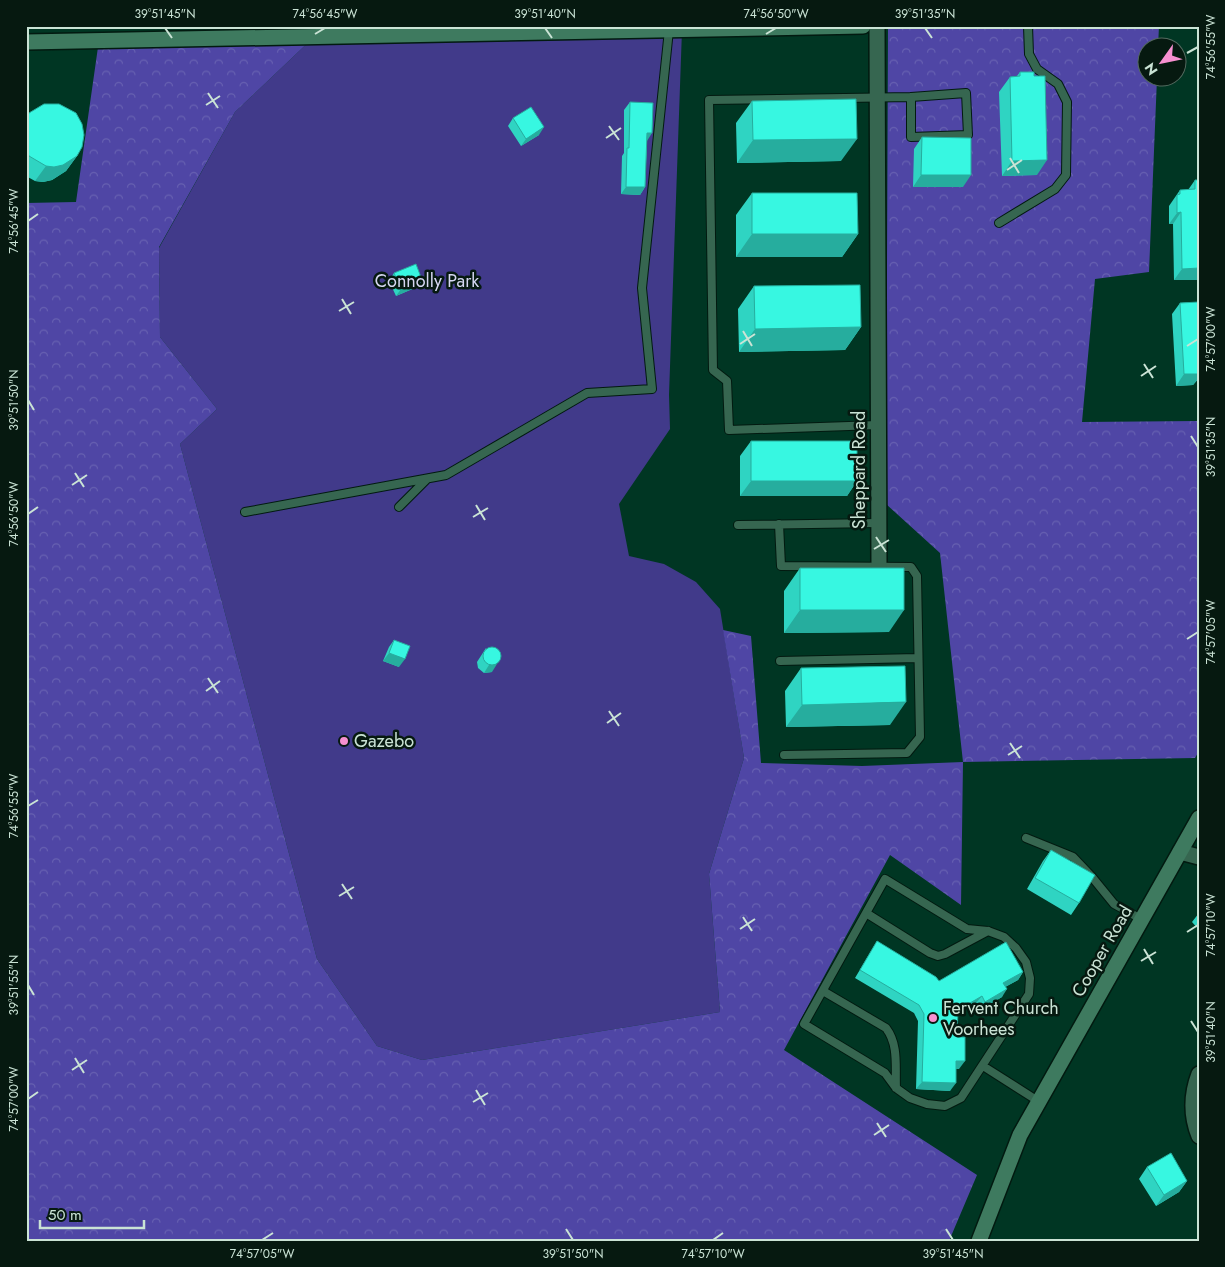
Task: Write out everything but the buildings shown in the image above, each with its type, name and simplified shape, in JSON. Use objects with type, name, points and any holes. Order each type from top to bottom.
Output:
[{"type":"main road","points":[[26,42],[495,30],[669,30],[863,26]]},
{"type":"main road","name":"Cooper Road","points":[[978,1241],[1020,1135],[1199,818]]},
{"type":"street","name":"Sheppard Road","points":[[877,26],[879,567]]},
{"type":"street","points":[[1180,852],[1199,857]]},
{"type":"street","points":[[1199,1074],[1194,1086],[1192,1107],[1194,1125],[1199,1136]]},
{"type":"lane","points":[[999,223],[1055,189],[1066,175],[1067,102],[1058,84],[1037,69],[1029,54],[1028,26]]},
{"type":"lane","points":[[245,512],[446,475],[586,393],[652,389],[642,288],[669,30]]},
{"type":"lane","points":[[878,425],[729,430],[727,381],[713,370],[709,100],[876,98],[966,93],[968,135],[911,138],[911,97]]},
{"type":"lane","points":[[399,507],[427,479]]},
{"type":"lane","points":[[738,525],[878,523]]},
{"type":"lane","points":[[779,524],[782,566],[911,567],[917,576],[920,737],[907,753],[784,755]]},
{"type":"lane","points":[[780,661],[918,658]]},
{"type":"lane","points":[[1026,838],[1073,857],[1114,904],[1142,919]]},
{"type":"lane","points":[[885,879],[967,930],[988,932],[1004,937],[1016,948],[1026,962],[1030,978],[1029,994],[961,1098],[945,1106],[927,1104],[910,1098],[896,1088],[886,1073],[804,1024],[885,879]]},
{"type":"lane","points":[[866,913],[930,954],[938,956],[988,932]]},
{"type":"lane","points":[[823,991],[886,1028],[892,1035],[895,1044],[896,1088]]},
{"type":"lane","points":[[983,1066],[1038,1101]]},
{"type":"green space","name":"Connolly Park","points":[[315,26],[489,26],[682,30],[669,395],[670,429],[619,504],[629,556],[664,564],[696,582],[720,609],[744,758],[709,874],[720,1012],[422,1060],[377,1046],[317,959],[180,444],[217,409],[160,337],[159,248],[235,112],[315,36]]},
{"type":"green space","points":[[888,26],[1159,26],[1158,38],[1138,38],[1138,88],[1157,88],[1149,272],[1095,279],[1082,422],[1199,421],[1199,751],[1195,758],[963,762],[940,553],[886,504]]},
{"type":"green space","points":[[315,36],[235,112],[159,247],[160,337],[217,409],[180,444],[317,959],[377,1046],[422,1060],[720,1012],[709,874],[744,758],[723,630],[751,636],[761,763],[862,766],[963,762],[961,905],[890,855],[784,1050],[977,1175],[949,1241],[26,1241],[26,203],[76,202],[99,40]]},
{"type":"place","name":"Gazebo","points":[[344,741]]},
{"type":"place","name":"Fervent Church Voorhees","points":[[933,1018]]}]
